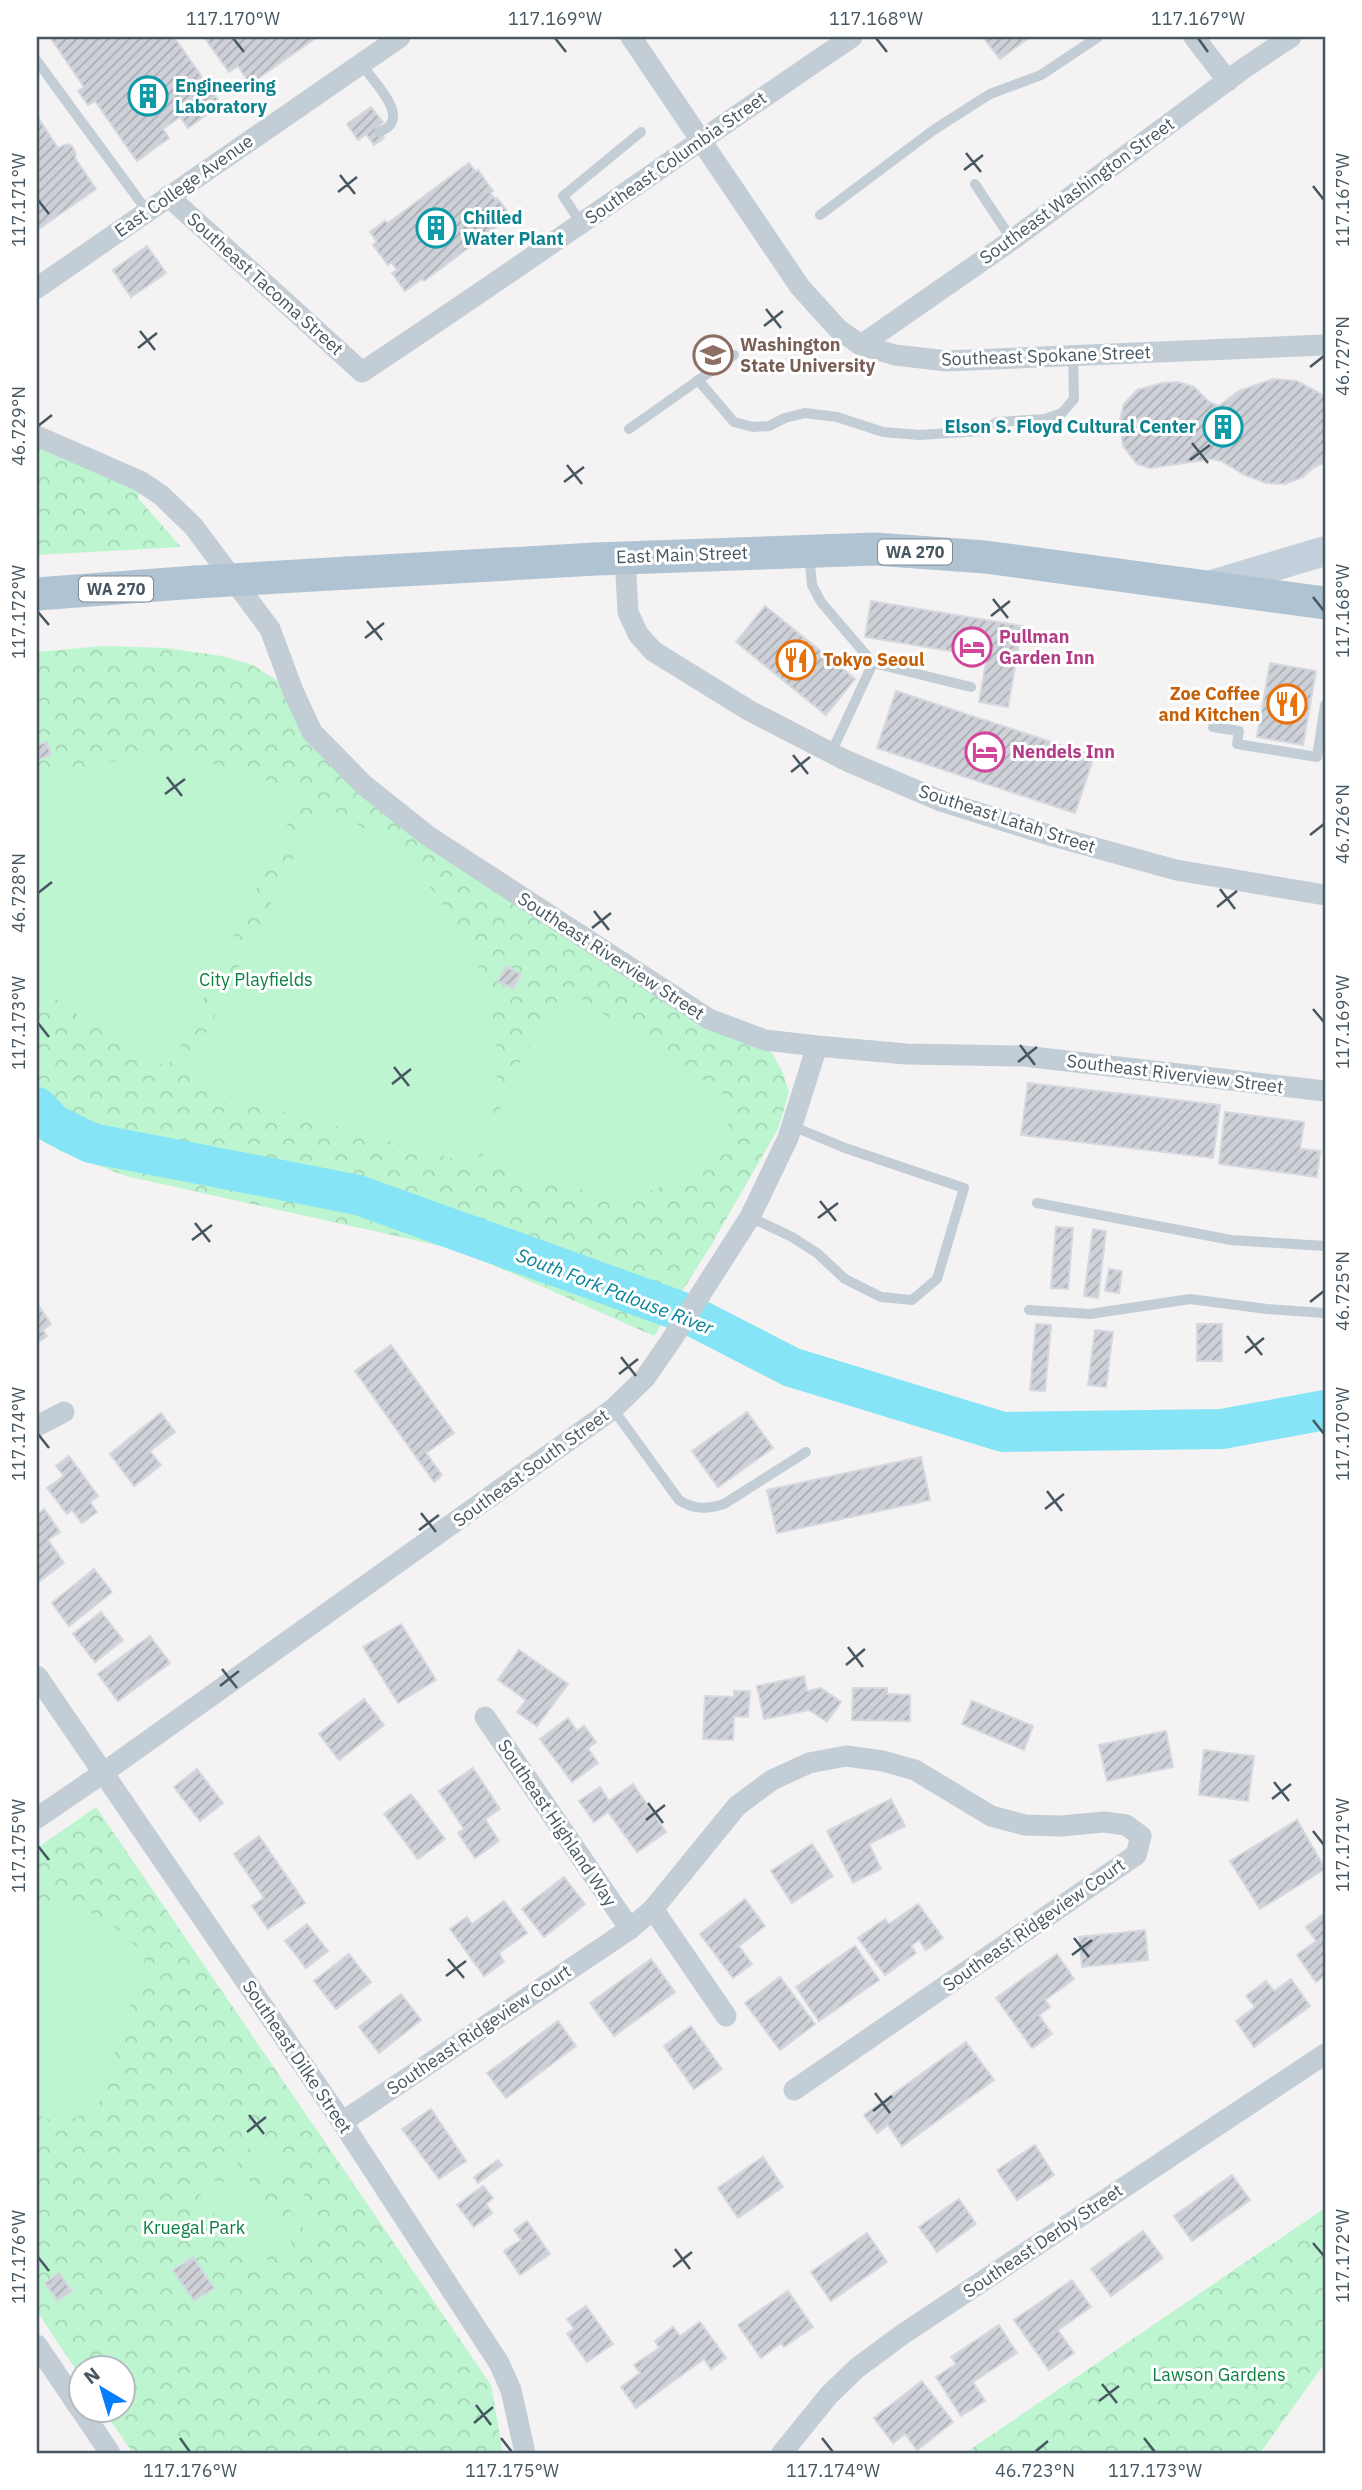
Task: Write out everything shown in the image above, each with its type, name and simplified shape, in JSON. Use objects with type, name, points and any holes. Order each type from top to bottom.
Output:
[{"type":"main road","name":"East Main Street","points":[[37,594],[625,557],[875,549],[985,557],[1325,603]]},
{"type":"main road","points":[[1203,587],[1325,551]]},
{"type":"street","name":"East College Avenue","points":[[37,288],[400,37]]},
{"type":"street","name":"Southeast Spokane Street","points":[[631,37],[800,287],[839,330],[861,345],[895,355],[947,361],[1325,345]]},
{"type":"street","name":"Southeast Columbia Street","points":[[362,372],[508,276],[852,37]]},
{"type":"street","points":[[1194,37],[1228,80]]},
{"type":"street","name":"Southeast Washington Street","points":[[861,345],[1012,240],[1228,80],[1291,37]]},
{"type":"street","name":"Southeast Tacoma Street","points":[[168,196],[362,372]]},
{"type":"street","name":"Southeast Riverview Street","points":[[37,436],[141,481],[161,495],[194,527],[270,629],[293,691],[312,732],[364,785],[428,836],[709,1019],[765,1040],[920,1055],[1024,1056],[1325,1091]]},
{"type":"street","name":"Southeast Latah Street","points":[[625,557],[628,612],[638,634],[653,651],[750,711],[831,753],[941,802],[1049,835],[1176,870],[1325,895]]},
{"type":"street","name":"Southeast South Street","points":[[37,1818],[613,1409],[645,1378],[750,1217],[792,1126],[817,1046]]},
{"type":"street","points":[[37,1426],[64,1412]]},
{"type":"street","name":"Southeast Dilke Street","points":[[37,1676],[342,2122],[499,2363],[511,2390],[524,2453]]},
{"type":"street","name":"Southeast Highland Way","points":[[485,1717],[630,1928]]},
{"type":"street","name":"Southeast Ridgeview Court","points":[[342,2122],[630,1928],[653,1909],[737,1806],[772,1780],[809,1763],[846,1756],[883,1761],[915,1770],[991,1816],[1025,1825],[1061,1826],[1104,1822],[1126,1825],[1141,1836],[1136,1855],[794,2090]]},
{"type":"street","points":[[653,1909],[726,2016]]},
{"type":"street","name":"Southeast Derby Street","points":[[782,2453],[830,2395],[857,2368],[903,2334],[1325,2054]]},
{"type":"street","points":[[37,2345],[66,2387]]},
{"type":"street","points":[[91,2424],[110,2453]]},
{"type":"lane","points":[[820,215],[894,158],[989,94],[1041,75],[1098,37]]},
{"type":"lane","points":[[37,61],[147,211]]},
{"type":"lane","points":[[361,64],[395,115],[391,125],[379,132]]},
{"type":"lane","points":[[581,223],[563,196],[641,132]]},
{"type":"lane","points":[[975,184],[1012,240]]},
{"type":"lane","points":[[629,429],[734,355]]},
{"type":"lane","points":[[698,380],[734,422],[753,427],[769,426],[805,413],[837,417],[883,432],[944,434],[982,431],[997,422],[1045,419],[1062,413],[1074,399],[1073,356]]},
{"type":"lane","points":[[808,551],[812,585],[821,602],[873,663],[971,687]]},
{"type":"lane","points":[[831,753],[873,663]]},
{"type":"lane","points":[[1213,727],[1239,731],[1237,744],[1317,757],[1325,705]]},
{"type":"lane","points":[[750,1217],[792,1237],[817,1253],[845,1279],[881,1297],[912,1300],[937,1279],[964,1188],[845,1148],[792,1126]]},
{"type":"lane","points":[[1037,1203],[1231,1240],[1325,1245]]},
{"type":"lane","points":[[1029,1310],[1090,1314],[1190,1299],[1325,1313]]},
{"type":"lane","points":[[613,1409],[679,1500],[689,1507],[711,1508],[724,1504],[806,1452]]},
{"type":"green space","points":[[37,447],[141,490],[138,498],[181,547],[37,555]]},
{"type":"green space","name":"City Playfields","points":[[102,646],[166,648],[222,656],[253,665],[293,691],[364,785],[550,916],[765,1040],[782,1071],[789,1092],[778,1129],[710,1247],[654,1336],[459,1250],[126,1176],[59,1151],[37,1129],[37,652]]},
{"type":"green space","points":[[172,757],[238,770],[301,796],[173,1062],[152,1066],[37,986],[37,784],[103,763]]},
{"type":"green space","points":[[321,803],[378,838],[410,862],[452,917],[480,971],[495,1028],[497,1058],[492,1120],[475,1165],[207,1090],[193,1059]]},
{"type":"green space","points":[[576,995],[735,1102],[731,1119],[720,1138],[675,1182],[621,1201],[481,1162],[514,1072],[556,1002]]},
{"type":"green space","name":"Kruegal Park","points":[[96,1807],[491,2385],[503,2453],[133,2453],[113,2424],[136,2424],[136,2354],[66,2355],[37,2311],[37,1848]]},
{"type":"green space","points":[[68,1902],[108,1921],[146,1955],[98,2106],[62,2124],[37,2115],[37,1904]]},
{"type":"green space","points":[[266,2137],[291,2174],[274,2185],[249,2148]]},
{"type":"green space","points":[[234,2158],[259,2195],[252,2200],[261,2213],[268,2208],[293,2245],[277,2257],[269,2246],[262,2250],[269,2262],[253,2273],[227,2236],[231,2233],[223,2221],[220,2223],[195,2186],[211,2175],[218,2184],[224,2181],[217,2170]]},
{"type":"green space","points":[[299,2187],[324,2224],[308,2235],[282,2198]]},
{"type":"green space","name":"Lawson Gardens","points":[[1325,2208],[1325,2363],[1260,2453],[965,2453]]},
{"type":"building","name":"Engineering Laboratory","points":[[50,37],[174,37],[221,104],[188,128],[180,117],[163,129],[169,138],[137,161],[95,101],[88,105],[78,91],[84,87]]},
{"type":"building","points":[[204,37],[317,37],[250,84],[238,66],[229,72]]},
{"type":"building","points":[[983,37],[1030,37],[1000,59]]},
{"type":"building","points":[[371,107],[383,122],[376,128],[384,138],[374,145],[366,134],[358,140],[347,124]]},
{"type":"building","points":[[37,116],[58,148],[67,144],[72,146],[75,158],[96,189],[37,230]]},
{"type":"building","name":"Chilled Water Plant","points":[[469,163],[476,172],[478,170],[493,191],[490,193],[511,216],[424,281],[422,279],[405,291],[392,273],[397,270],[391,262],[388,265],[373,245],[377,242],[370,232],[385,221],[388,223]]},
{"type":"building","points":[[147,246],[166,273],[131,297],[113,270]]},
{"type":"building","name":"Elson S. Floyd Cultural Center","points":[[1273,379],[1297,381],[1325,396],[1325,462],[1303,477],[1285,484],[1266,483],[1212,459],[1150,468],[1137,464],[1123,446],[1120,420],[1124,404],[1137,390],[1178,382],[1194,387],[1209,402],[1219,406],[1239,391]]},
{"type":"building","name":"Pullman Garden Inn","points":[[871,601],[1022,626],[1008,707],[979,702],[987,657],[865,637]]},
{"type":"building","name":"Tokyo Seoul","points":[[765,606],[855,679],[826,715],[736,642]]},
{"type":"building","name":"Zoe Coffee and Kitchen","points":[[1270,663],[1316,671],[1303,745],[1257,737]]},
{"type":"building","name":"Nendels Inn","points":[[896,691],[1094,756],[1075,813],[877,748]]},
{"type":"building","points":[[47,742],[51,755],[37,760],[37,745]]},
{"type":"building","points":[[506,966],[521,974],[513,989],[498,981]]},
{"type":"building","points":[[1028,1083],[1220,1105],[1213,1158],[1021,1135]]},
{"type":"building","points":[[1225,1112],[1304,1122],[1300,1149],[1320,1151],[1317,1177],[1219,1164]]},
{"type":"building","points":[[1056,1227],[1073,1228],[1068,1289],[1051,1288]]},
{"type":"building","points":[[1093,1229],[1106,1231],[1098,1298],[1084,1296]]},
{"type":"building","points":[[1109,1269],[1122,1271],[1119,1293],[1105,1291]]},
{"type":"building","points":[[37,1303],[51,1324],[43,1330],[47,1336],[37,1343]]},
{"type":"building","points":[[1036,1324],[1051,1325],[1045,1391],[1030,1390]]},
{"type":"building","points":[[1197,1324],[1222,1324],[1222,1361],[1197,1361]]},
{"type":"building","points":[[1095,1330],[1113,1332],[1106,1387],[1088,1385]]},
{"type":"building","points":[[391,1345],[454,1433],[426,1453],[442,1475],[434,1482],[355,1371]]},
{"type":"building","points":[[747,1412],[773,1448],[718,1487],[692,1451]]},
{"type":"building","points":[[161,1413],[175,1432],[150,1451],[161,1465],[134,1486],[110,1454]]},
{"type":"building","points":[[69,1456],[98,1496],[90,1502],[97,1512],[82,1523],[72,1510],[67,1514],[47,1488],[64,1476],[56,1466]]},
{"type":"building","points":[[921,1457],[930,1500],[777,1533],[767,1490]]},
{"type":"building","points":[[44,1509],[60,1532],[48,1540],[64,1563],[37,1583],[37,1515]]},
{"type":"building","points":[[94,1569],[112,1592],[69,1626],[52,1603]]},
{"type":"building","points":[[101,1612],[123,1640],[95,1662],[73,1634]]},
{"type":"building","points":[[401,1624],[436,1680],[398,1703],[363,1647]]},
{"type":"building","points":[[150,1636],[170,1663],[118,1701],[98,1674]]},
{"type":"building","points":[[519,1650],[568,1684],[537,1726],[517,1712],[526,1700],[498,1680]]},
{"type":"building","points":[[804,1676],[807,1691],[821,1688],[841,1702],[827,1722],[809,1710],[764,1719],[757,1686]]},
{"type":"building","points":[[853,1688],[887,1688],[887,1694],[910,1695],[910,1721],[852,1720]]},
{"type":"building","points":[[734,1691],[750,1691],[748,1717],[734,1716],[733,1740],[703,1739],[705,1696],[734,1697]]},
{"type":"building","points":[[364,1699],[384,1725],[339,1760],[319,1734]]},
{"type":"building","points":[[972,1701],[1033,1726],[1024,1750],[962,1724]]},
{"type":"building","points":[[568,1718],[577,1731],[584,1726],[596,1742],[588,1748],[598,1763],[572,1782],[540,1739]]},
{"type":"building","points":[[1166,1731],[1173,1767],[1107,1781],[1099,1745]]},
{"type":"building","points":[[1204,1750],[1254,1756],[1248,1801],[1199,1795]]},
{"type":"building","points":[[473,1768],[500,1809],[485,1819],[499,1841],[475,1858],[458,1833],[464,1829],[439,1791]]},
{"type":"building","points":[[197,1769],[223,1803],[200,1821],[174,1787]]},
{"type":"building","points":[[633,1784],[666,1832],[637,1852],[608,1812],[594,1822],[579,1801],[600,1787],[609,1801]]},
{"type":"building","points":[[411,1794],[445,1839],[418,1859],[384,1814]]},
{"type":"building","points":[[891,1799],[905,1826],[869,1844],[881,1869],[853,1883],[827,1831]]},
{"type":"building","points":[[1297,1820],[1325,1869],[1260,1909],[1230,1861]]},
{"type":"building","points":[[259,1836],[305,1903],[268,1929],[252,1906],[264,1898],[234,1854]]},
{"type":"building","points":[[812,1844],[833,1876],[792,1903],[771,1871]]},
{"type":"building","points":[[564,1877],[585,1904],[544,1937],[522,1909]]},
{"type":"building","points":[[745,1899],[765,1926],[739,1946],[752,1964],[733,1978],[700,1934]]},
{"type":"building","points":[[504,1901],[527,1933],[499,1953],[504,1962],[484,1976],[450,1929],[467,1917],[472,1924]]},
{"type":"building","points":[[918,1904],[943,1938],[926,1950],[919,1940],[911,1946],[916,1953],[885,1975],[858,1938],[885,1919],[889,1924]]},
{"type":"building","points":[[1325,1913],[1325,1975],[1316,1982],[1297,1955],[1316,1941],[1306,1927]]},
{"type":"building","points":[[307,1924],[328,1951],[306,1968],[285,1941]]},
{"type":"building","points":[[1145,1930],[1148,1960],[1082,1967],[1079,1937]]},
{"type":"building","points":[[855,1946],[879,1980],[819,2021],[796,1987]]},
{"type":"building","points":[[349,1954],[371,1982],[336,2009],[314,1981]]},
{"type":"building","points":[[1057,1954],[1074,1979],[1045,2000],[1050,2007],[1039,2015],[1052,2034],[1032,2048],[996,1998]]},
{"type":"building","points":[[651,1959],[675,1992],[614,2036],[590,2003]]},
{"type":"building","points":[[780,1977],[815,2024],[780,2050],[745,2003]]},
{"type":"building","points":[[1291,1979],[1310,2006],[1254,2047],[1236,2021],[1255,2007],[1246,1996],[1266,1981],[1274,1991]]},
{"type":"building","points":[[401,1994],[421,2020],[379,2053],[359,2027]]},
{"type":"building","points":[[558,2021],[576,2046],[506,2098],[487,2073]]},
{"type":"building","points":[[691,2026],[722,2069],[694,2089],[664,2046]]},
{"type":"building","points":[[966,2042],[994,2080],[902,2146],[888,2125],[877,2133],[864,2115]]},
{"type":"building","points":[[431,2109],[466,2161],[439,2179],[402,2129]]},
{"type":"building","points":[[1035,2145],[1054,2175],[1017,2200],[997,2170]]},
{"type":"building","points":[[763,2157],[783,2187],[738,2218],[718,2188]]},
{"type":"building","points":[[498,2160],[502,2165],[478,2183],[474,2177]]},
{"type":"building","points":[[1232,2175],[1250,2200],[1192,2241],[1174,2216]]},
{"type":"building","points":[[483,2186],[493,2198],[486,2204],[492,2213],[474,2227],[457,2205]]},
{"type":"building","points":[[959,2199],[976,2224],[937,2252],[919,2227]]},
{"type":"building","points":[[527,2221],[550,2254],[520,2275],[504,2251],[521,2240],[514,2230]]},
{"type":"building","points":[[1143,2231],[1163,2258],[1111,2296],[1091,2269]]},
{"type":"building","points":[[867,2233],[887,2262],[831,2301],[811,2272]]},
{"type":"building","points":[[193,2257],[214,2288],[194,2301],[173,2270]]},
{"type":"building","points":[[59,2273],[72,2291],[58,2301],[45,2283]]},
{"type":"building","points":[[1072,2280],[1091,2307],[1058,2330],[1074,2353],[1049,2370],[1014,2320]]},
{"type":"building","points":[[788,2291],[813,2327],[784,2347],[781,2343],[761,2358],[738,2325]]},
{"type":"building","points":[[586,2306],[613,2344],[587,2362],[567,2334],[574,2329],[567,2319]]},
{"type":"building","points":[[700,2322],[726,2358],[711,2369],[704,2359],[636,2408],[621,2387],[640,2373],[634,2365],[659,2348],[655,2341],[673,2327],[680,2336]]},
{"type":"building","points":[[999,2325],[1017,2353],[973,2382],[985,2401],[961,2416],[936,2377],[956,2364],[951,2357]]},
{"type":"building","points":[[922,2381],[953,2422],[917,2450],[905,2434],[893,2443],[874,2418]]},
{"type":"waterway","name":"South Fork Palouse River","points":[[37,1107],[53,1124],[91,1143],[358,1195],[688,1314],[791,1367],[1003,1432],[1222,1429],[1325,1410]]},
{"type":"place","name":"Engineering Laboratory","points":[[148,96]]},
{"type":"place","name":"Chilled Water Plant","points":[[436,228]]},
{"type":"place","name":"Washington State University","points":[[713,355]]},
{"type":"place","name":"Elson S. Floyd Cultural Center","points":[[1223,427]]},
{"type":"place","name":"Pullman Garden Inn","points":[[972,647]]},
{"type":"place","name":"Tokyo Seoul","points":[[796,660]]},
{"type":"place","name":"Zoe Coffee and Kitchen","points":[[1287,704]]},
{"type":"place","name":"Nendels Inn","points":[[985,752]]}]
